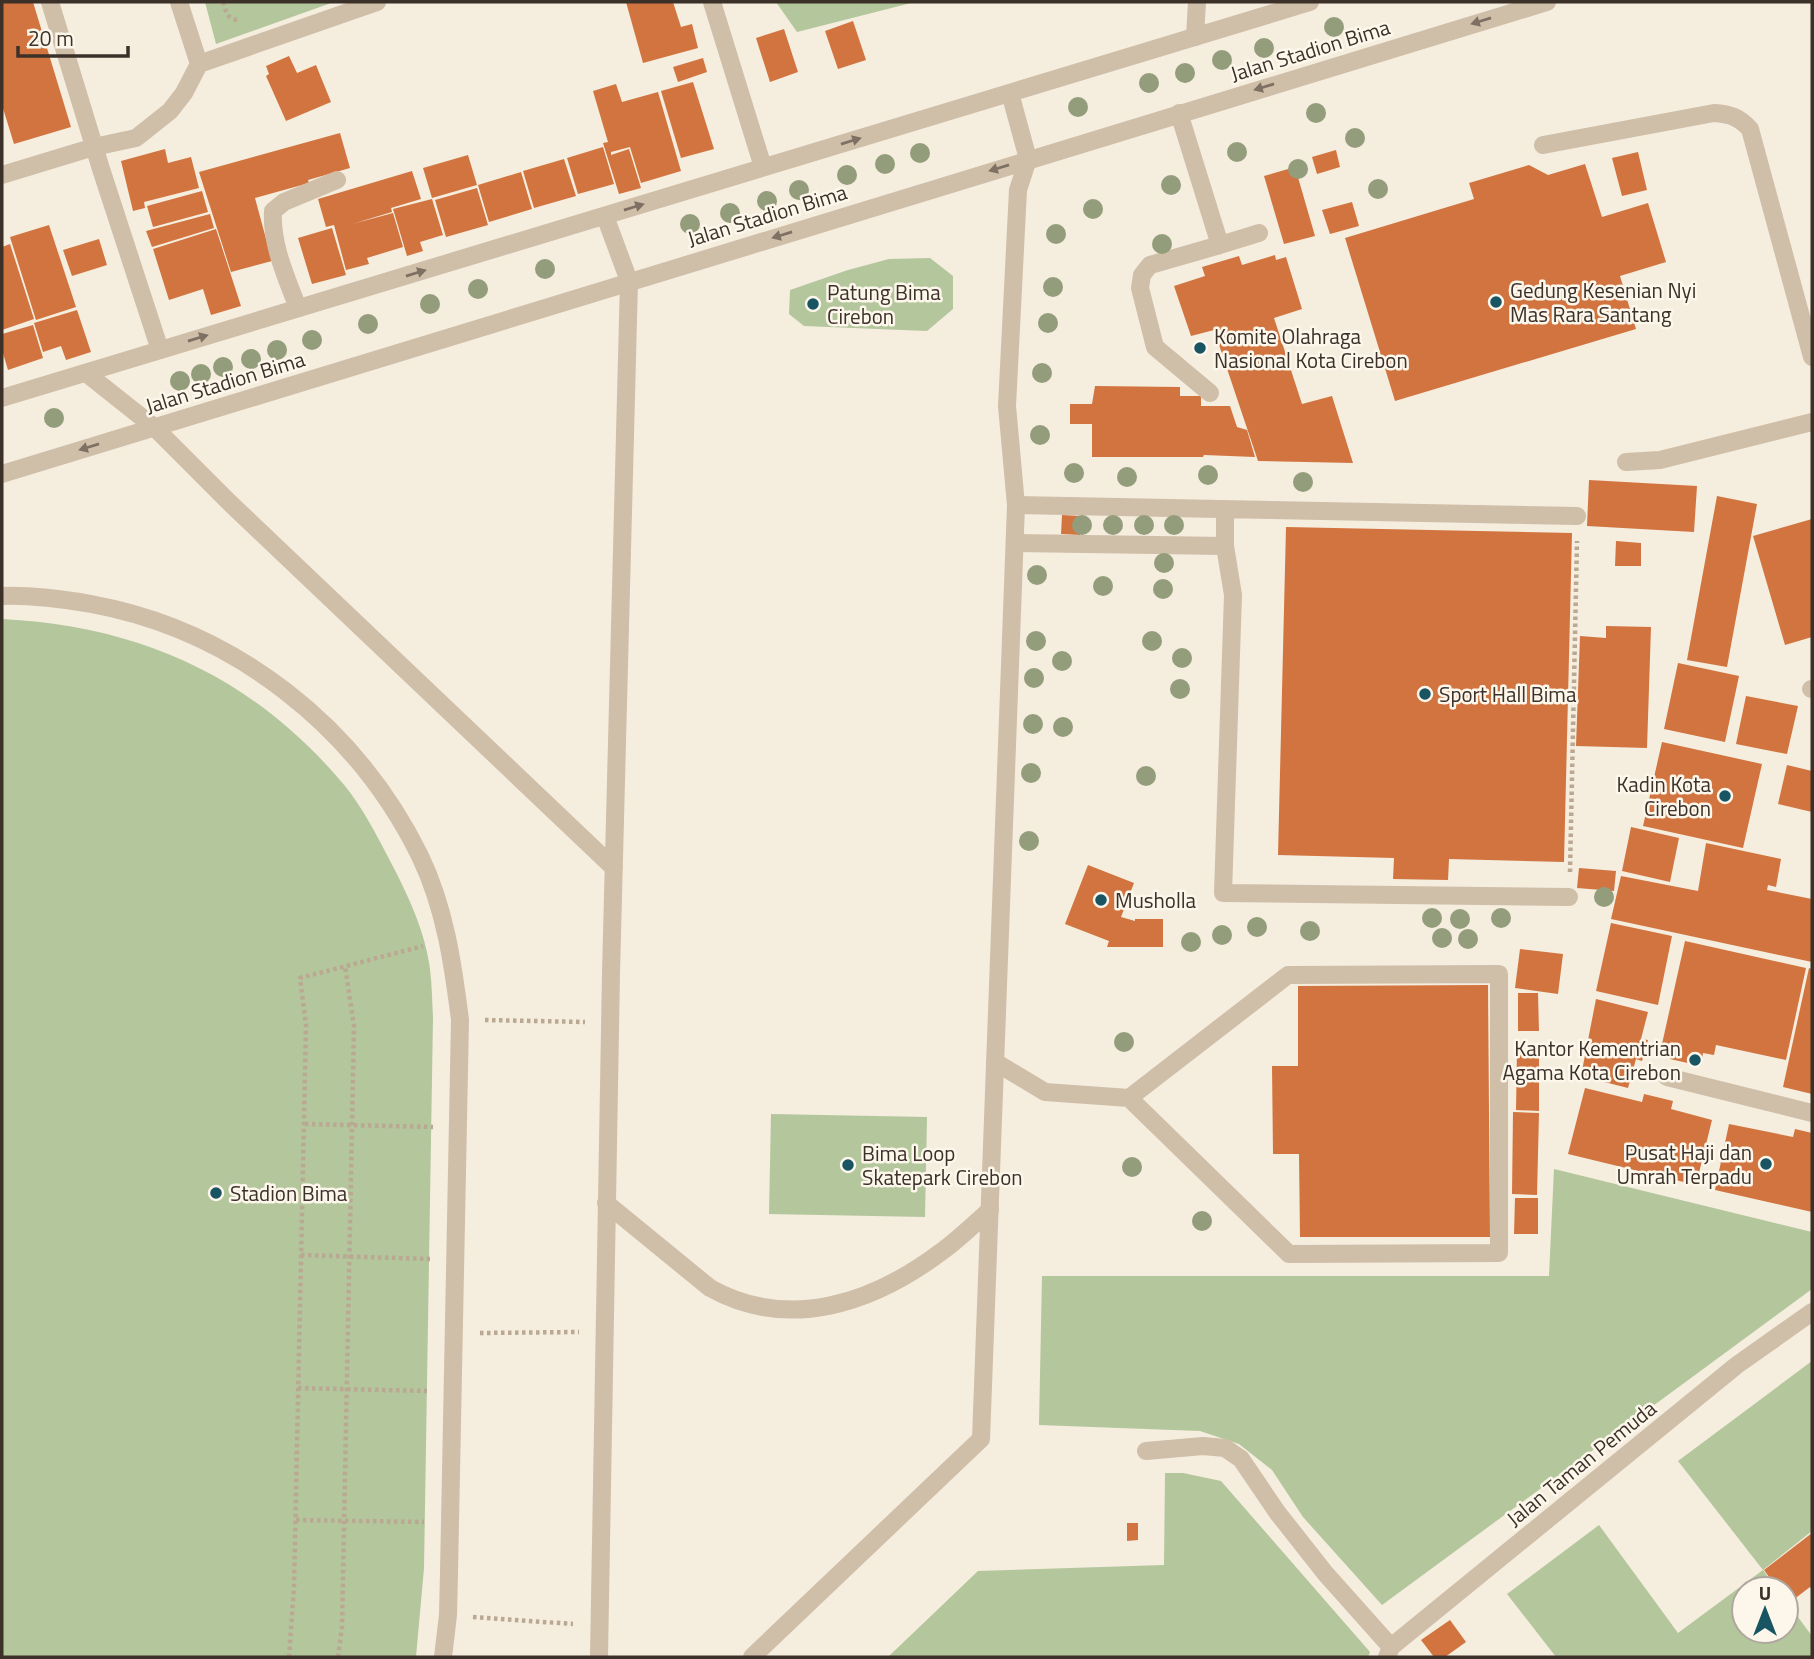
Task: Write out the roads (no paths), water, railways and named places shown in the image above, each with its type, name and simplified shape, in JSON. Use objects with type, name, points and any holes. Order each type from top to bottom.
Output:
[{"type":"street","points":[[50,2],[160,350]]},
{"type":"street","points":[[179,2],[199,64]]},
{"type":"street","points":[[2,175],[94,147],[136,138],[170,111],[184,93],[199,64],[377,2]]},
{"type":"street","points":[[712,2],[763,167]]},
{"type":"street","points":[[1195,37],[1197,2]]},
{"type":"street","points":[[2,398],[1310,2]]},
{"type":"street","name":"Jalan Stadion Bima","points":[[2,474],[1547,2]]},
{"type":"street","points":[[752,1657],[981,1439],[1016,505],[1007,405],[1018,190],[1028,159],[1010,93]]},
{"type":"street","points":[[1179,113],[1220,245]]},
{"type":"street","points":[[1543,145],[1714,113],[1729,114],[1742,119],[1750,129],[1812,357]]},
{"type":"street","points":[[298,308],[280,260],[272,225],[274,211],[284,202],[337,180]]},
{"type":"street","points":[[598,1657],[610,1022],[629,281],[605,216]]},
{"type":"street","points":[[1210,393],[1155,347],[1140,288],[1142,275],[1150,265],[1259,233]]},
{"type":"street","points":[[86,373],[154,428],[614,868]]},
{"type":"street","points":[[1626,461],[1660,460],[1812,422]]},
{"type":"street","points":[[1016,505],[1577,516]]},
{"type":"street","points":[[1226,509],[1225,546],[1233,596],[1223,893],[1569,897]]},
{"type":"street","points":[[1015,542],[1225,546]]},
{"type":"street","points":[[2,596],[65,599],[115,608],[163,623],[210,643],[255,668],[296,698],[333,732],[367,770],[396,812],[420,857],[439,904],[460,1020],[448,1615],[443,1657]]},
{"type":"street","points":[[995,1062],[1045,1092],[1129,1098],[1289,1254],[1499,1253],[1499,974],[1288,975],[1129,1098]]},
{"type":"street","points":[[1667,1077],[1812,1114]]},
{"type":"street","points":[[606,1203],[710,1288],[726,1297],[779,1310],[816,1309],[853,1302],[904,1278],[942,1252],[990,1210]]},
{"type":"street","name":"Jalan Taman Pemuda","points":[[1389,1652],[1737,1365],[1812,1312]]},
{"type":"street","points":[[1146,1451],[1214,1447],[1225,1448],[1241,1459],[1277,1512],[1389,1652]]},
{"type":"place","name":"Gedung Kesenian Nyi Mas Rara Santang","points":[[1496,302]]},
{"type":"place","name":"Patung Bima Cirebon","points":[[813,304]]},
{"type":"place","name":"Komite Olahraga Nasional Kota Cirebon","points":[[1200,348]]},
{"type":"place","name":"Sport Hall Bima","points":[[1425,694]]},
{"type":"place","name":"Kadin Kota Cirebon","points":[[1725,796]]},
{"type":"place","name":"Musholla","points":[[1101,900]]},
{"type":"place","name":"Kantor Kementrian Agama Kota Cirebon","points":[[1695,1060]]},
{"type":"place","name":"Pusat Haji dan Umrah Terpadu","points":[[1766,1164]]},
{"type":"place","name":"Bima Loop Skatepark Cirebon","points":[[848,1165]]},
{"type":"place","name":"Stadion Bima","points":[[216,1193]]}]
